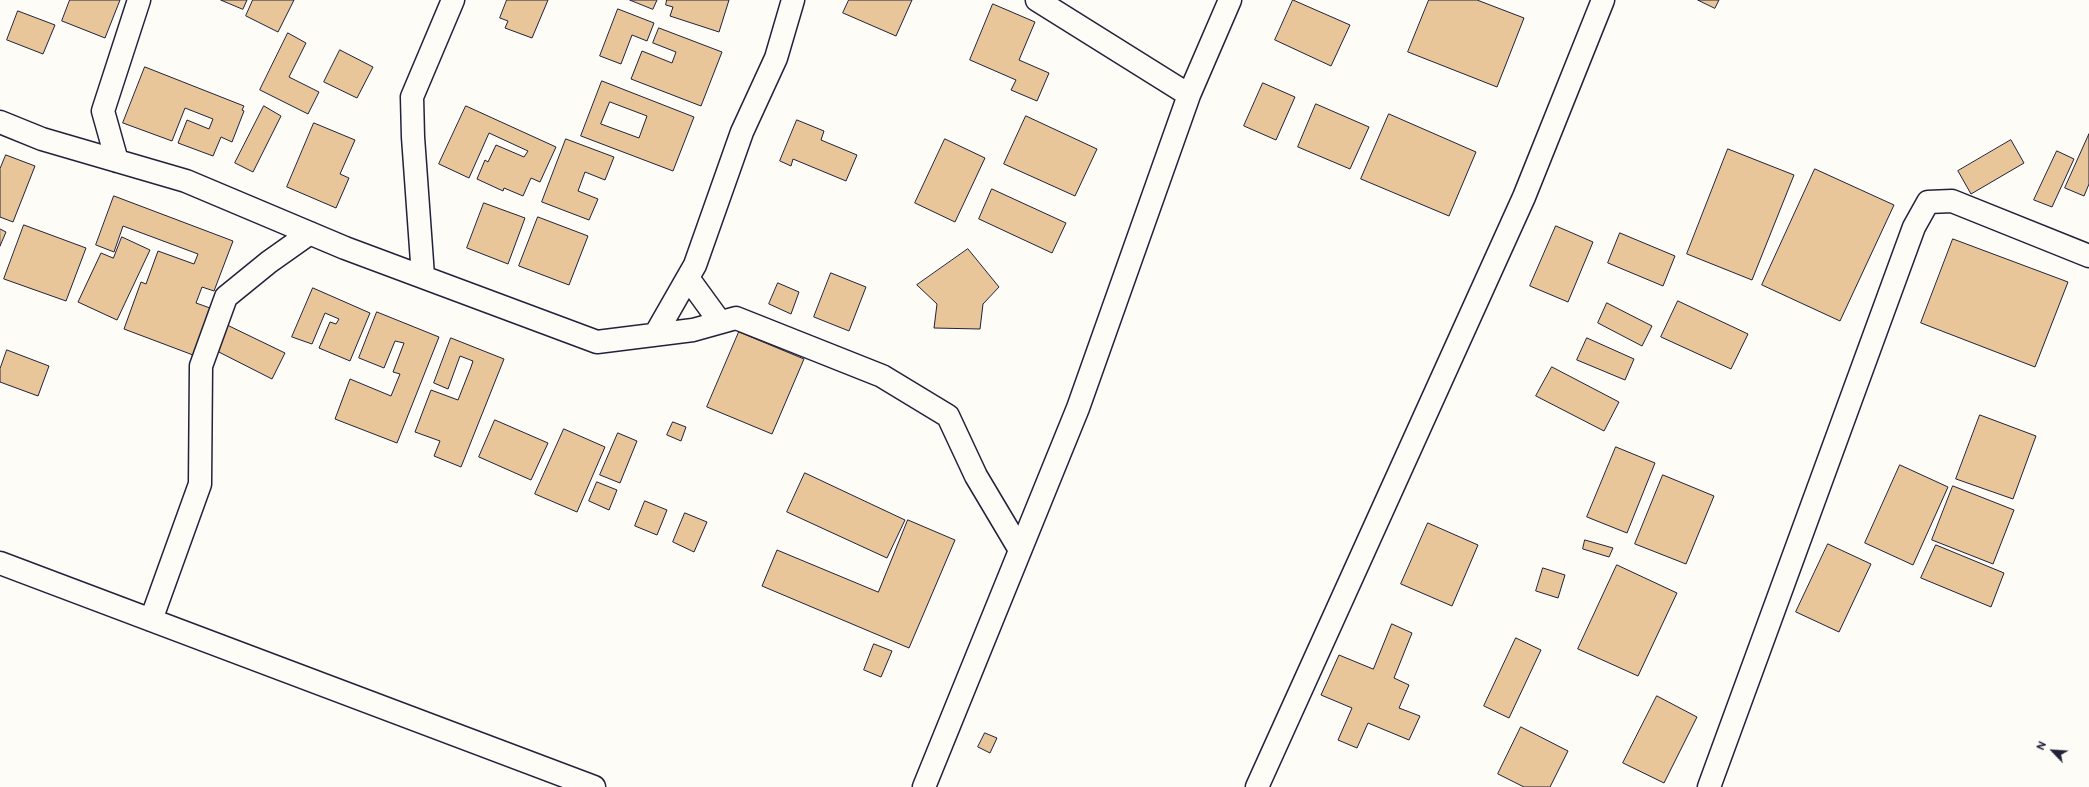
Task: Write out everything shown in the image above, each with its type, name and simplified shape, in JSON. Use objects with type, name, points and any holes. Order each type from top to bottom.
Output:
[{"type":"street","points":[[117,161],[103,111],[139,0]]},
{"type":"street","points":[[422,276],[413,137],[412,97],[453,0]]},
{"type":"street","points":[[655,335],[695,265],[742,132],[776,58],[793,0]]},
{"type":"street","points":[[1037,0],[1189,95]]},
{"type":"street","points":[[924,787],[1078,408],[1189,95],[1230,0]]},
{"type":"street","points":[[1256,787],[1524,197],[1603,0]]},
{"type":"street","points":[[0,122],[42,139],[186,181],[310,233],[597,342],[693,330],[736,318],[882,376],[948,416],[976,476],[1020,550]]},
{"type":"street","points":[[1710,787],[1914,227],[1928,202],[1952,201],[2089,256]]},
{"type":"street","points":[[151,620],[200,484],[201,366],[226,297],[268,262],[310,233]]},
{"type":"street","points":[[688,278],[720,322]]},
{"type":"street","points":[[0,563],[594,787]]},
{"type":"building","points":[[70,0],[120,0],[105,38],[62,21]]},
{"type":"building","points":[[221,0],[247,0],[243,9]]},
{"type":"building","points":[[253,0],[294,0],[278,32],[246,16]]},
{"type":"building","points":[[507,0],[548,0],[532,38],[505,28],[508,21],[500,18]]},
{"type":"building","points":[[630,0],[657,0],[653,9]]},
{"type":"building","points":[[667,0],[729,0],[719,32],[670,16],[673,7],[666,5]]},
{"type":"building","points":[[849,0],[912,0],[896,36],[843,13]]},
{"type":"building","points":[[1293,0],[1350,25],[1331,66],[1275,40]]},
{"type":"building","points":[[1429,0],[1477,0],[1524,18],[1497,87],[1408,52]]},
{"type":"building","points":[[1698,0],[1719,0],[1715,8]]},
{"type":"building","points":[[993,4],[1035,22],[1019,60],[1049,73],[1037,101],[1011,90],[1016,80],[970,60]]},
{"type":"building","points":[[618,9],[654,23],[647,41],[632,35],[621,64],[600,56]]},
{"type":"building","points":[[18,11],[55,25],[43,54],[7,40]]},
{"type":"building","points":[[659,28],[722,52],[701,106],[631,79],[642,51],[672,63],[676,52],[653,43]]},
{"type":"building","points":[[288,33],[306,43],[289,77],[319,92],[308,114],[260,90]]},
{"type":"building","points":[[340,50],[373,67],[357,98],[324,82]]},
{"type":"building","points":[[145,67],[244,106],[242,110],[244,111],[232,142],[221,137],[213,156],[178,143],[187,120],[209,129],[213,119],[185,108],[172,141],[123,123]]},
{"type":"building","points":[[602,81],[694,117],[673,171],[581,136]],"holes":[[[610,102],[647,116],[639,138],[601,124]]]},
{"type":"building","points":[[1263,83],[1295,97],[1276,140],[1244,126]]},
{"type":"building","points":[[1316,104],[1369,127],[1350,169],[1298,147]]},
{"type":"building","points":[[264,106],[281,116],[253,172],[235,163]]},
{"type":"building","points":[[466,106],[556,147],[540,182],[531,178],[523,196],[504,188],[503,191],[477,179],[485,160],[488,162],[496,145],[524,157],[528,151],[489,133],[469,178],[439,164]]},
{"type":"building","points":[[1389,114],[1476,152],[1449,216],[1361,179]]},
{"type":"building","points":[[1026,116],[1097,149],[1075,196],[1004,164]]},
{"type":"building","points":[[797,120],[824,131],[821,140],[857,155],[846,181],[793,159],[791,166],[780,161]]},
{"type":"building","points":[[314,123],[355,140],[340,174],[349,178],[336,208],[287,187]]},
{"type":"building","points":[[2089,134],[2089,184],[2084,196],[2065,188]]},
{"type":"building","points":[[566,139],[614,157],[605,180],[585,172],[578,191],[598,199],[589,220],[542,202]]},
{"type":"building","points":[[945,139],[985,158],[955,222],[915,203]]},
{"type":"building","points":[[2011,140],[2024,163],[1971,194],[1958,171]]},
{"type":"building","points":[[1728,149],[1794,175],[1752,280],[1687,254]]},
{"type":"building","points":[[2057,151],[2074,159],[2052,207],[2034,200]]},
{"type":"building","points":[[6,155],[35,166],[13,222],[0,217],[0,169]]},
{"type":"building","points":[[1815,169],[1894,205],[1840,321],[1762,285]]},
{"type":"building","points":[[992,189],[1066,223],[1052,253],[979,219]]},
{"type":"building","points":[[114,196],[233,241],[214,291],[202,287],[196,303],[210,308],[193,355],[124,329],[141,282],[146,284],[158,251],[194,264],[198,254],[123,226],[114,252],[96,245]]},
{"type":"building","points":[[484,203],[525,218],[508,264],[467,248]]},
{"type":"building","points":[[538,217],[588,236],[569,285],[519,266]]},
{"type":"building","points":[[24,225],[86,248],[66,301],[4,279]]},
{"type":"building","points":[[1556,226],[1593,242],[1568,302],[1530,286]]},
{"type":"building","points":[[0,229],[6,232],[0,246]]},
{"type":"building","points":[[1620,233],[1675,256],[1663,286],[1608,263]]},
{"type":"building","points":[[122,237],[150,250],[117,320],[78,302],[101,253],[113,258]]},
{"type":"building","points":[[1953,239],[2068,282],[2035,367],[1921,323]]},
{"type":"building","points":[[968,249],[999,287],[983,304],[980,329],[934,328],[937,304],[917,285]]},
{"type":"building","points":[[831,273],[866,287],[849,331],[814,317]]},
{"type":"building","points":[[778,283],[799,292],[791,314],[769,304]]},
{"type":"building","points":[[313,288],[370,313],[350,361],[319,348],[330,322],[336,324],[339,319],[325,313],[312,344],[292,337]]},
{"type":"building","points":[[1678,301],[1748,334],[1731,369],[1661,337]]},
{"type":"building","points":[[1607,303],[1652,326],[1642,346],[1598,323]]},
{"type":"building","points":[[377,312],[439,337],[397,443],[335,419],[350,379],[391,396],[400,374],[393,372],[404,343],[395,341],[384,368],[359,358]]},
{"type":"building","points":[[223,323],[285,353],[272,379],[211,348]]},
{"type":"building","points":[[739,332],[804,359],[772,434],[707,407]]},
{"type":"building","points":[[451,338],[504,359],[461,467],[434,456],[440,441],[415,432],[431,390],[458,400],[471,367],[473,361],[460,356],[448,389],[434,383]]},
{"type":"building","points":[[1587,338],[1634,359],[1625,380],[1577,360]]},
{"type":"building","points":[[7,350],[49,366],[38,396],[0,382],[0,369]]},
{"type":"building","points":[[1552,367],[1619,402],[1604,431],[1536,396]]},
{"type":"building","points":[[1980,415],[2036,436],[2013,499],[1956,479]]},
{"type":"building","points":[[495,420],[548,443],[531,480],[479,457]]},
{"type":"building","points":[[673,422],[686,427],[681,441],[667,435]]},
{"type":"building","points":[[564,429],[605,447],[577,512],[535,494]]},
{"type":"building","points":[[618,433],[637,441],[620,483],[600,475]]},
{"type":"building","points":[[1616,447],[1655,463],[1627,533],[1587,517]]},
{"type":"building","points":[[1900,465],[1948,487],[1913,565],[1865,543]]},
{"type":"building","points":[[805,473],[905,520],[887,558],[787,512]]},
{"type":"building","points":[[1663,475],[1714,496],[1686,564],[1635,544]]},
{"type":"building","points":[[597,482],[617,490],[609,510],[589,501]]},
{"type":"building","points":[[1953,486],[2014,510],[1993,564],[1932,540]]},
{"type":"building","points":[[645,501],[667,510],[657,535],[635,526]]},
{"type":"building","points":[[685,513],[707,522],[694,552],[673,542]]},
{"type":"building","points":[[908,520],[955,540],[909,648],[762,586],[777,550],[878,592]]},
{"type":"building","points":[[1428,523],[1478,545],[1452,606],[1401,584]]},
{"type":"building","points":[[1585,540],[1613,548],[1609,557],[1583,549]]},
{"type":"building","points":[[1828,544],[1871,564],[1839,632],[1796,612]]},
{"type":"building","points":[[1936,545],[2004,573],[1991,607],[1921,578]]},
{"type":"building","points":[[1617,565],[1677,593],[1638,676],[1578,649]]},
{"type":"building","points":[[1543,568],[1565,575],[1558,598],[1536,591]]},
{"type":"building","points":[[1392,624],[1412,633],[1394,678],[1409,685],[1399,708],[1420,716],[1409,740],[1368,723],[1357,748],[1338,740],[1352,708],[1321,695],[1339,655],[1373,669]]},
{"type":"building","points":[[1516,638],[1541,650],[1509,718],[1484,706]]},
{"type":"building","points":[[874,644],[892,651],[881,677],[864,670]]},
{"type":"building","points":[[1657,696],[1697,717],[1664,783],[1623,763]]},
{"type":"building","points":[[1521,727],[1568,751],[1550,787],[1524,787],[1498,774]]},
{"type":"building","points":[[985,733],[997,738],[990,753],[978,747]]}]
